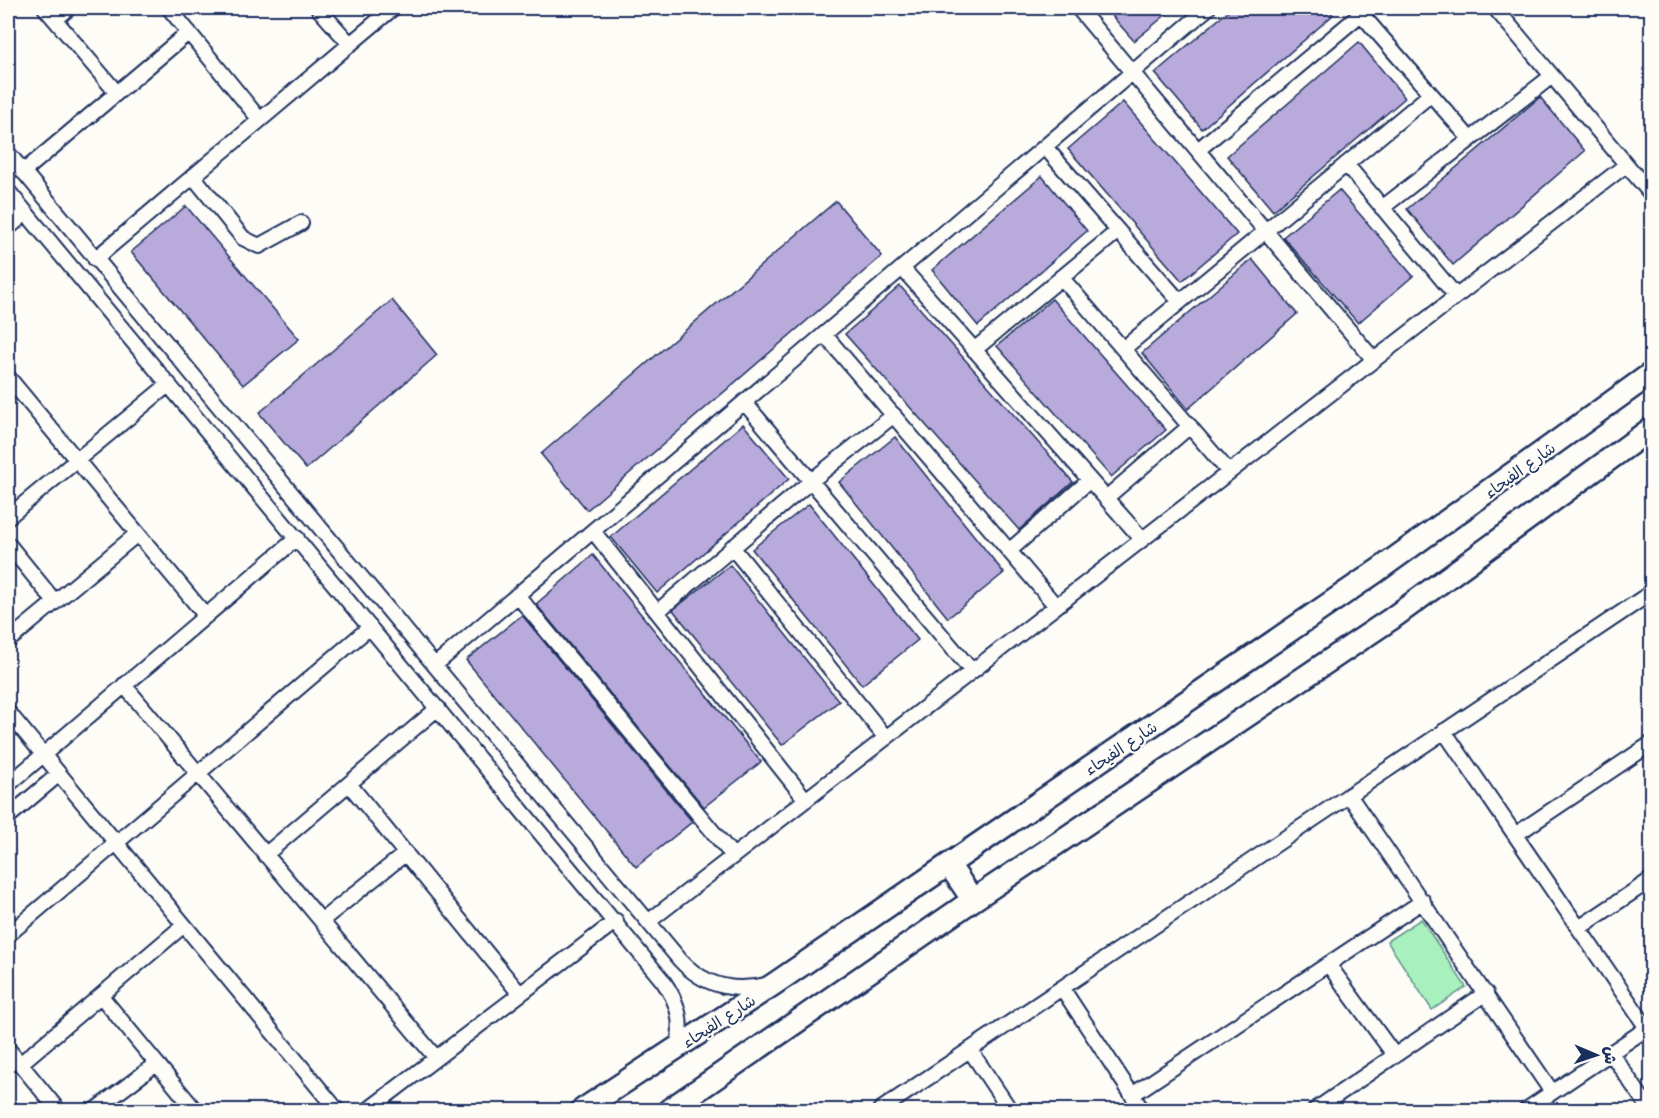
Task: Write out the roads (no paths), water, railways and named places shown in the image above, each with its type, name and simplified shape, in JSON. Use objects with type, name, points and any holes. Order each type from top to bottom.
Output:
[{"type":"highway","name":"شارع الفيحاء","points":[[582,1110],[777,982],[1377,571],[1652,373]]},
{"type":"highway","points":[[669,1110],[973,900],[1391,619],[1652,428]]},
{"type":"highway","points":[[949,865],[973,900]]},
{"type":"street","points":[[45,8],[117,93]]},
{"type":"street","points":[[55,20],[69,8]]},
{"type":"street","points":[[169,8],[260,120]]},
{"type":"street","points":[[318,8],[350,44]]},
{"type":"street","points":[[95,258],[393,8]]},
{"type":"street","points":[[1078,8],[1374,360]]},
{"type":"street","points":[[435,665],[1208,8]]},
{"type":"street","points":[[1495,8],[1652,195]]},
{"type":"street","points":[[1198,150],[1362,9],[1470,139]]},
{"type":"street","points":[[23,171],[189,32]]},
{"type":"street","points":[[1382,208],[1552,76]]},
{"type":"street","points":[[1123,349],[1431,94]]},
{"type":"street","points":[[1045,147],[1180,302]]},
{"type":"street","points":[[8,153],[689,970],[700,977],[738,989],[777,982]]},
{"type":"street","points":[[1346,164],[1456,296]]},
{"type":"street","points":[[648,922],[1626,165]]},
{"type":"street","points":[[193,176],[243,238],[260,246],[301,223]]},
{"type":"street","points":[[8,191],[616,921],[671,992],[680,1019],[678,1047]]},
{"type":"street","points":[[8,228],[26,213]]},
{"type":"street","points":[[974,350],[1118,231]]},
{"type":"street","points":[[902,268],[1142,539]]},
{"type":"street","points":[[1061,277],[1229,472]]},
{"type":"street","points":[[824,334],[1056,606]]},
{"type":"street","points":[[8,377],[206,616]]},
{"type":"street","points":[[8,517],[169,384]]},
{"type":"street","points":[[744,402],[972,671]]},
{"type":"street","points":[[657,612],[811,481],[894,415]]},
{"type":"street","points":[[1106,498],[1190,426]]},
{"type":"street","points":[[1009,551],[1090,480]]},
{"type":"street","points":[[593,531],[806,800]]},
{"type":"street","points":[[8,641],[138,534]]},
{"type":"street","points":[[8,785],[297,538]]},
{"type":"street","points":[[8,544],[55,602]]},
{"type":"street","points":[[732,548],[886,738]]},
{"type":"street","points":[[880,1110],[1652,592]]},
{"type":"street","points":[[517,596],[733,856]]},
{"type":"street","points":[[8,935],[370,627]]},
{"type":"street","points":[[124,686],[436,1059]]},
{"type":"street","points":[[266,855],[438,708]]},
{"type":"street","points":[[8,712],[338,1110]]},
{"type":"street","points":[[1444,731],[1649,1027],[1526,1110]]},
{"type":"street","points":[[1515,835],[1652,743]]},
{"type":"street","points":[[497,779],[516,763]]},
{"type":"street","points":[[8,817],[58,774]]},
{"type":"street","points":[[349,784],[520,994]]},
{"type":"street","points":[[1349,795],[1552,1092]]},
{"type":"street","points":[[321,921],[406,853]]},
{"type":"street","points":[[1579,928],[1652,879]]},
{"type":"street","points":[[1132,1095],[1423,901]]},
{"type":"street","points":[[368,1110],[616,921]]},
{"type":"street","points":[[20,1064],[184,925]]},
{"type":"street","points":[[1328,964],[1395,1056]]},
{"type":"street","points":[[1062,988],[1143,1110]]},
{"type":"street","points":[[1316,1110],[1486,993]]},
{"type":"street","points":[[100,996],[195,1110]]},
{"type":"street","points":[[8,1049],[58,1110]]},
{"type":"street","points":[[970,1050],[1010,1110]]},
{"type":"street","points":[[1611,1053],[1650,1110]]},
{"type":"street","points":[[95,1110],[156,1064]]}]
